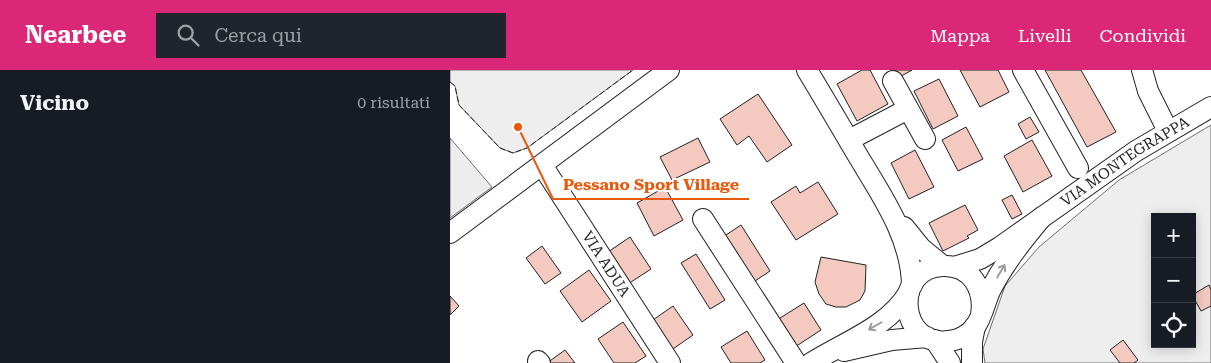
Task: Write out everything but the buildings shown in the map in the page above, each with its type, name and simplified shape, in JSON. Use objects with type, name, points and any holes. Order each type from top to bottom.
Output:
[{"type":"street","points":[[450,233],[670,70]]},
{"type":"street","points":[[807,70],[885,202],[907,248],[912,272],[907,303],[908,315],[913,325],[921,334],[943,342],[967,335],[978,321]]},
{"type":"street","points":[[1023,70],[1078,168]]},
{"type":"street","points":[[1142,70],[1148,91],[1168,131]]},
{"type":"street","points":[[893,81],[925,139]]},
{"type":"street","name":"VIA MONTEGRAPPA","points":[[949,266],[973,261],[990,253],[1104,173],[1168,131],[1211,107]]},
{"type":"street","points":[[849,140],[908,109]]},
{"type":"street","name":"VIA ADUA","points":[[542,165],[670,363]]},
{"type":"street","points":[[885,202],[917,243],[931,257],[966,272],[974,280],[980,291],[983,303],[972,342],[972,363]]},
{"type":"street","name":"VIA MONTEGRAPPA","points":[[978,321],[990,291],[1004,267],[1042,217]]},
{"type":"street","points":[[703,219],[796,363]]},
{"type":"street","points":[[814,361],[888,318],[900,306],[910,288],[922,274],[932,268],[949,266]]},
{"type":"street","points":[[814,361],[886,341],[931,339]]},
{"type":"street","points":[[931,339],[950,363]]},
{"type":"shaded area","points":[[450,70],[633,70],[527,148],[513,153],[500,148],[459,105],[455,86],[450,82]]},
{"type":"shaded area","points":[[1211,125],[1211,363],[985,363],[983,349],[1005,286],[1039,247],[1119,180]]},
{"type":"shaded area","points":[[450,138],[492,187],[450,218]]},
{"type":"fence","points":[[450,82],[455,86],[459,105],[500,148],[513,153],[527,148],[633,70]]},
{"type":"place","name":"Pessano Sport Village","points":[[518,127]]}]
